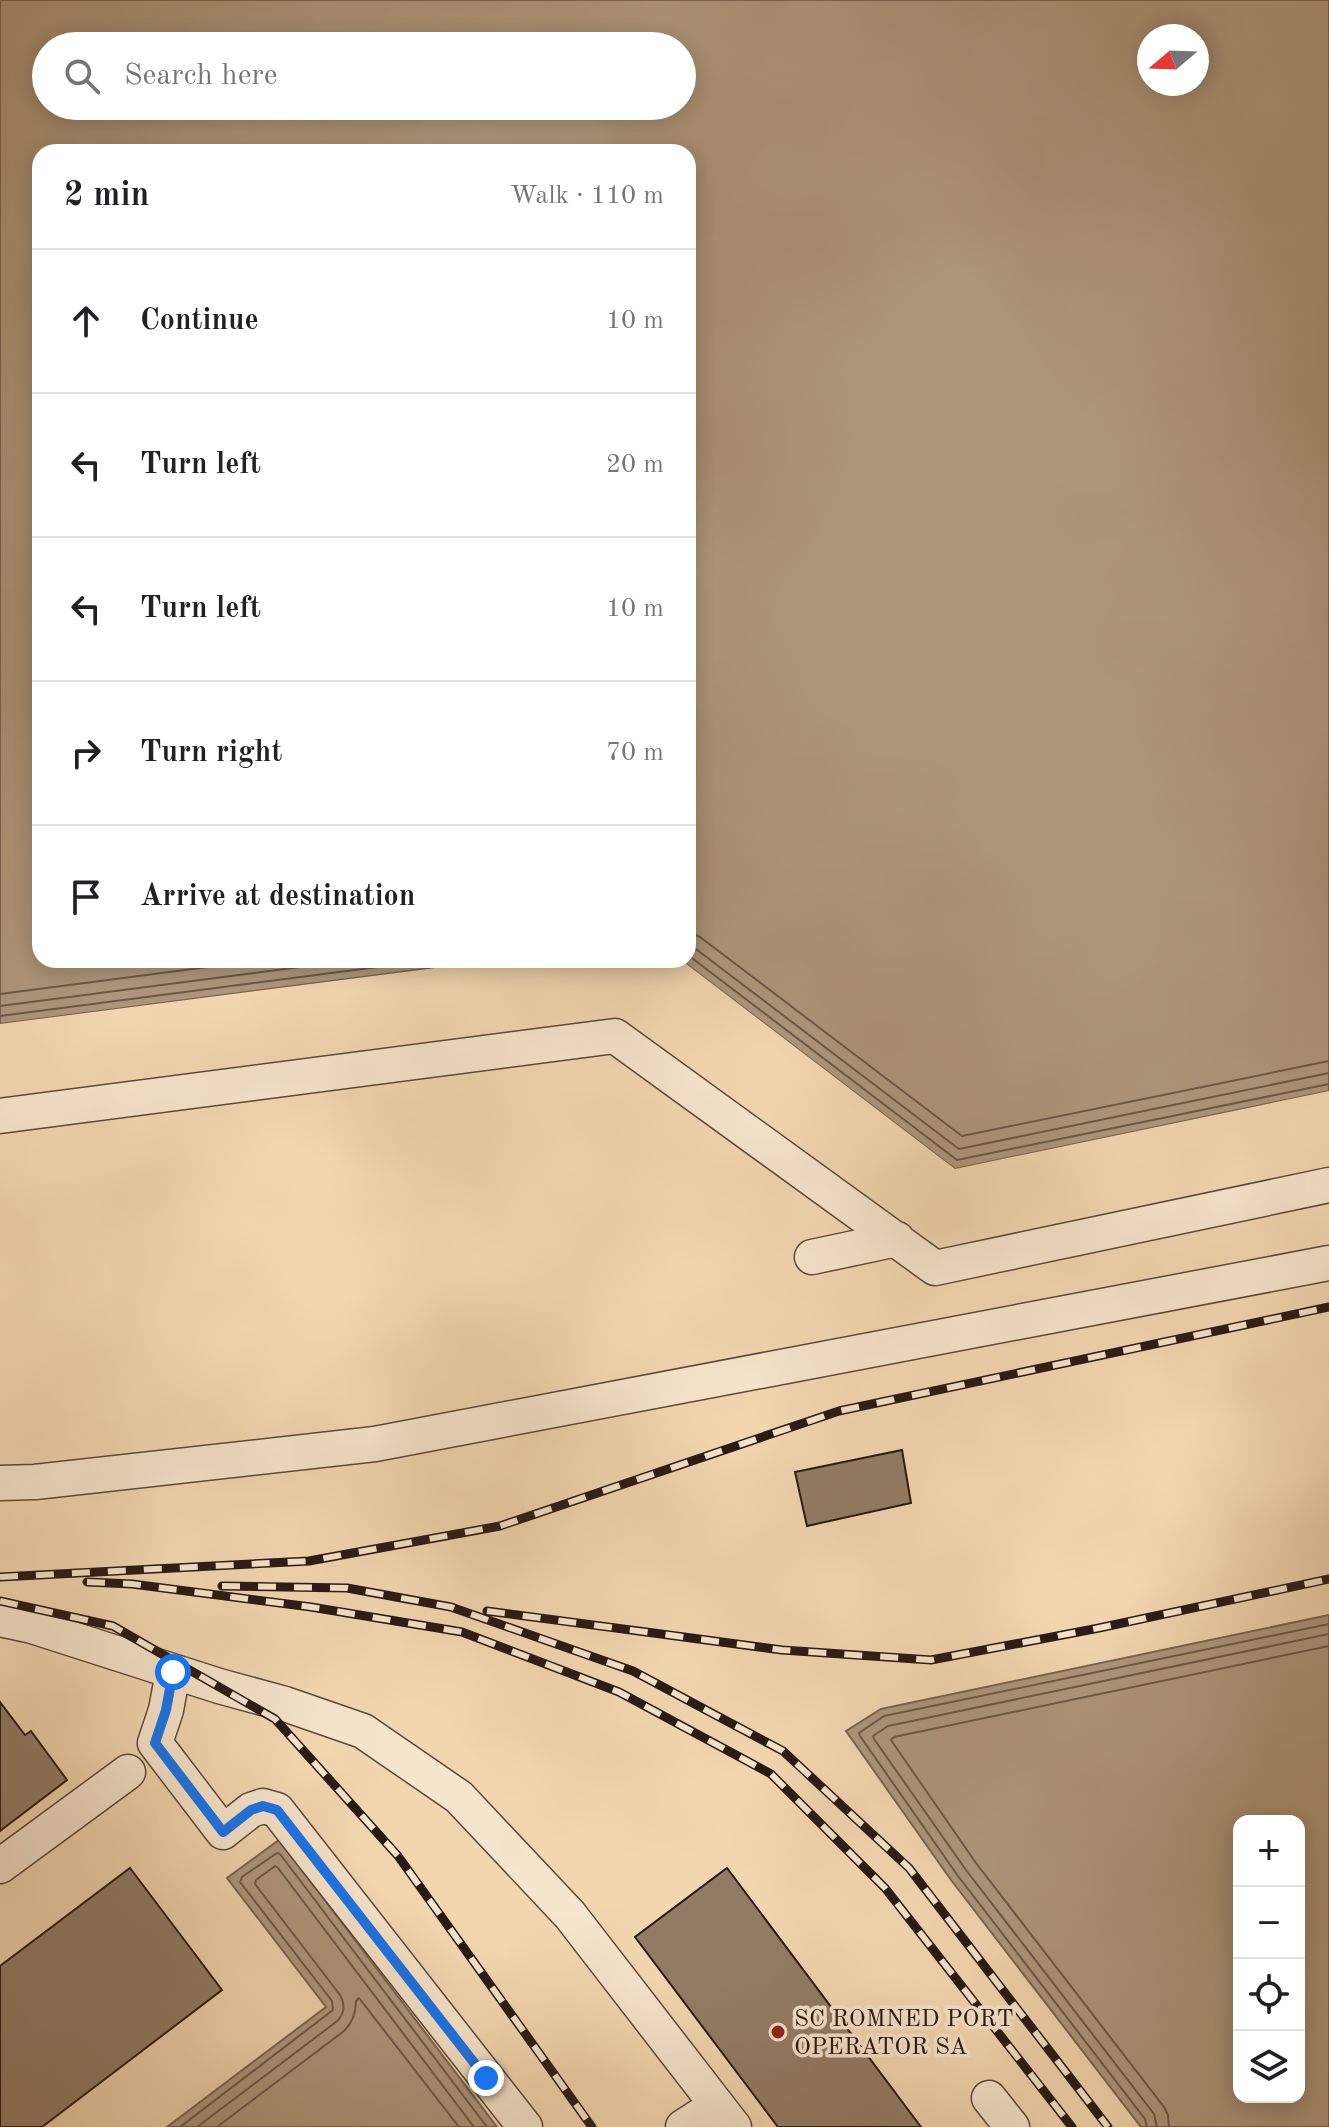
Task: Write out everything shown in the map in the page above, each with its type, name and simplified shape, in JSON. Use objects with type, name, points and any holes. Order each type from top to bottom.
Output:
[{"type":"lane","points":[[0,1116],[615,1036],[935,1268],[1329,1185]]},
{"type":"lane","points":[[812,1257],[897,1239]]},
{"type":"lane","points":[[0,1483],[35,1482],[375,1444],[1329,1263]]},
{"type":"lane","points":[[0,1619],[32,1626],[173,1672],[285,1704],[363,1731],[459,1797],[570,1915],[726,2116],[683,2127]]},
{"type":"lane","points":[[173,1672],[166,1710],[155,1743],[223,1832],[251,1810],[263,1806],[277,1810],[525,2127]]},
{"type":"lane","points":[[0,1866],[128,1772]]},
{"type":"lane","points":[[989,2098],[1012,2127]]},
{"type":"water","points":[[0,0],[1329,0],[1329,1091],[955,1169],[691,968],[696,968],[696,144],[32,144],[32,968],[432,968],[0,1024]]},
{"type":"water","points":[[1329,1615],[1329,2127],[1141,2127],[951,1880],[846,1731],[881,1709]]},
{"type":"water","points":[[279,1840],[497,2127],[167,2127],[326,2007],[227,1878]]},
{"type":"pier","points":[[436,968],[464,968],[0,1028],[0,1024]]},
{"type":"pier","points":[[686,968],[691,968],[955,1169],[1329,1091],[1329,1095],[954,1173]]},
{"type":"building","points":[[902,1450],[911,1503],[807,1526],[795,1472]]},
{"type":"building","points":[[0,1702],[25,1735],[31,1731],[67,1780],[0,1831]]},
{"type":"building","points":[[130,1868],[222,1990],[42,2127],[0,2127],[0,1966]]},
{"type":"building","name":"SC ROMNED PORT OPERATOR SA","points":[[727,1868],[921,2127],[778,2127],[635,1937]]},
{"type":"railway","points":[[0,1577],[309,1561],[500,1526],[839,1411],[1329,1307]]},
{"type":"railway","points":[[487,1611],[782,1650],[931,1660],[1329,1579]]},
{"type":"railway","points":[[87,1582],[132,1584],[311,1607],[462,1632],[619,1692],[771,1774],[885,1888],[1072,2127]]},
{"type":"railway","points":[[222,1586],[347,1588],[451,1607],[633,1671],[783,1751],[909,1868],[1108,2127]]},
{"type":"railway","points":[[0,1601],[113,1626],[275,1719],[398,1856],[592,2127]]},
{"type":"place","name":"SC ROMNED PORT OPERATOR SA","points":[[778,2032]]},
{"type":"route","points":[[173,1672],[166,1710],[155,1743],[223,1832],[251,1810],[263,1806],[277,1810],[486,2078]]}]
